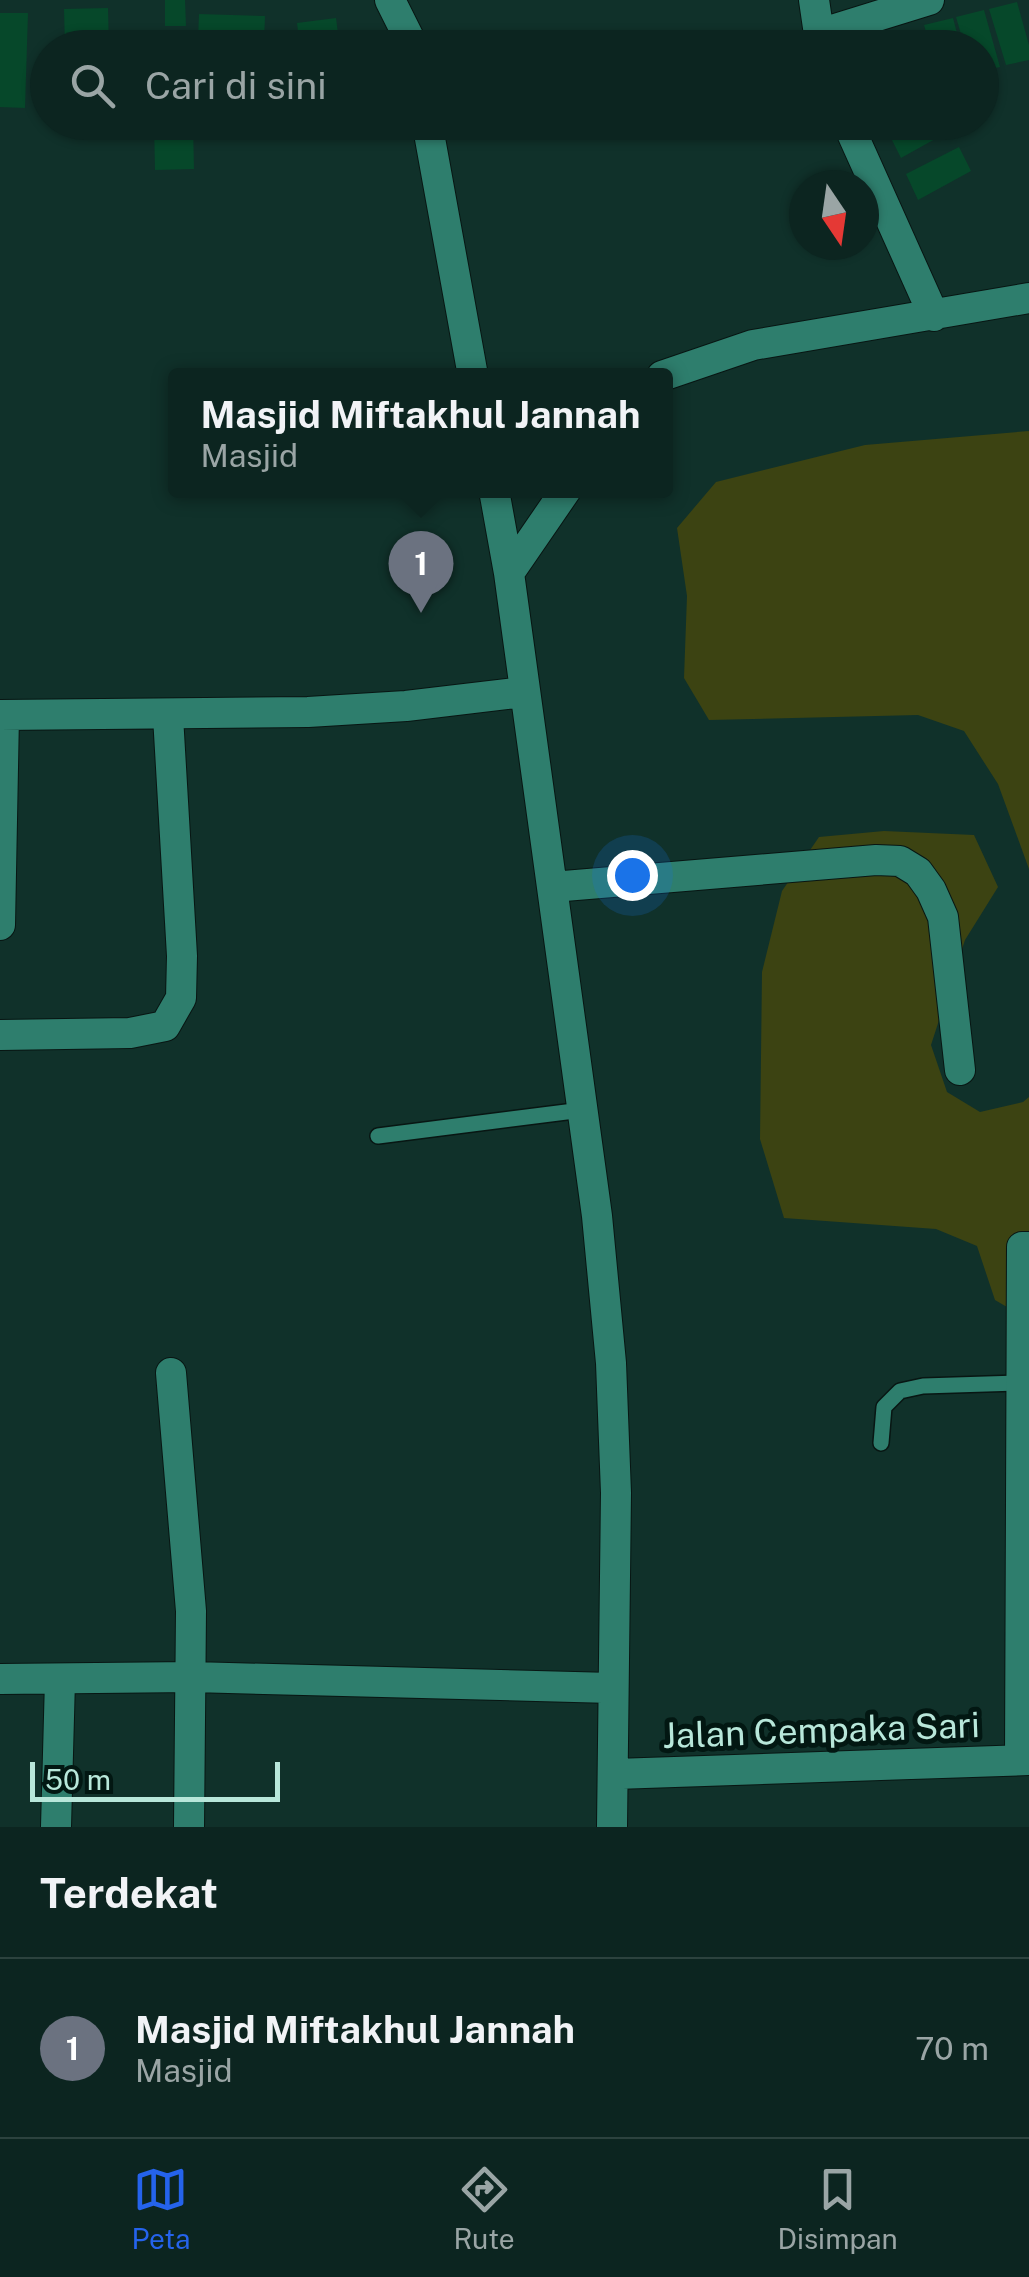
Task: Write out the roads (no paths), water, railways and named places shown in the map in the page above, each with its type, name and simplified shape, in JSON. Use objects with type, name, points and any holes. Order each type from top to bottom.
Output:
[{"type":"street","points":[[390,0],[405,30]]},
{"type":"street","points":[[814,0],[818,30]]},
{"type":"street","points":[[849,30],[929,0]]},
{"type":"street","points":[[431,140],[472,368]]},
{"type":"street","points":[[855,140],[934,316]]},
{"type":"street","points":[[673,372],[753,345],[1029,298]]},
{"type":"street","points":[[495,498],[598,1216],[611,1363],[616,1493],[612,1827]]},
{"type":"street","points":[[508,573],[560,498]]},
{"type":"street","points":[[0,926],[2,715],[168,716],[406,706],[524,692]]},
{"type":"street","points":[[0,1035],[130,1033],[164,1026],[181,998],[168,716]]},
{"type":"street","points":[[552,887],[900,861],[918,872],[932,890],[943,917],[960,1070]]},
{"type":"street","points":[[1025,1760],[1022,1247],[1029,1247]]},
{"type":"street","points":[[172,1373],[190,1611],[189,1827]]},
{"type":"street","points":[[0,1679],[192,1677],[612,1688]]},
{"type":"street","points":[[56,1827],[60,1680]]},
{"type":"street","name":"Jalan Cempaka Sari","points":[[615,1774],[1025,1760]]},
{"type":"lane","points":[[378,1136],[582,1110]]},
{"type":"lane","points":[[881,1443],[884,1407],[900,1391],[1024,1374]]},
{"type":"place","name":"Masjid Miftakhul Jannah","points":[[421,613]]}]
